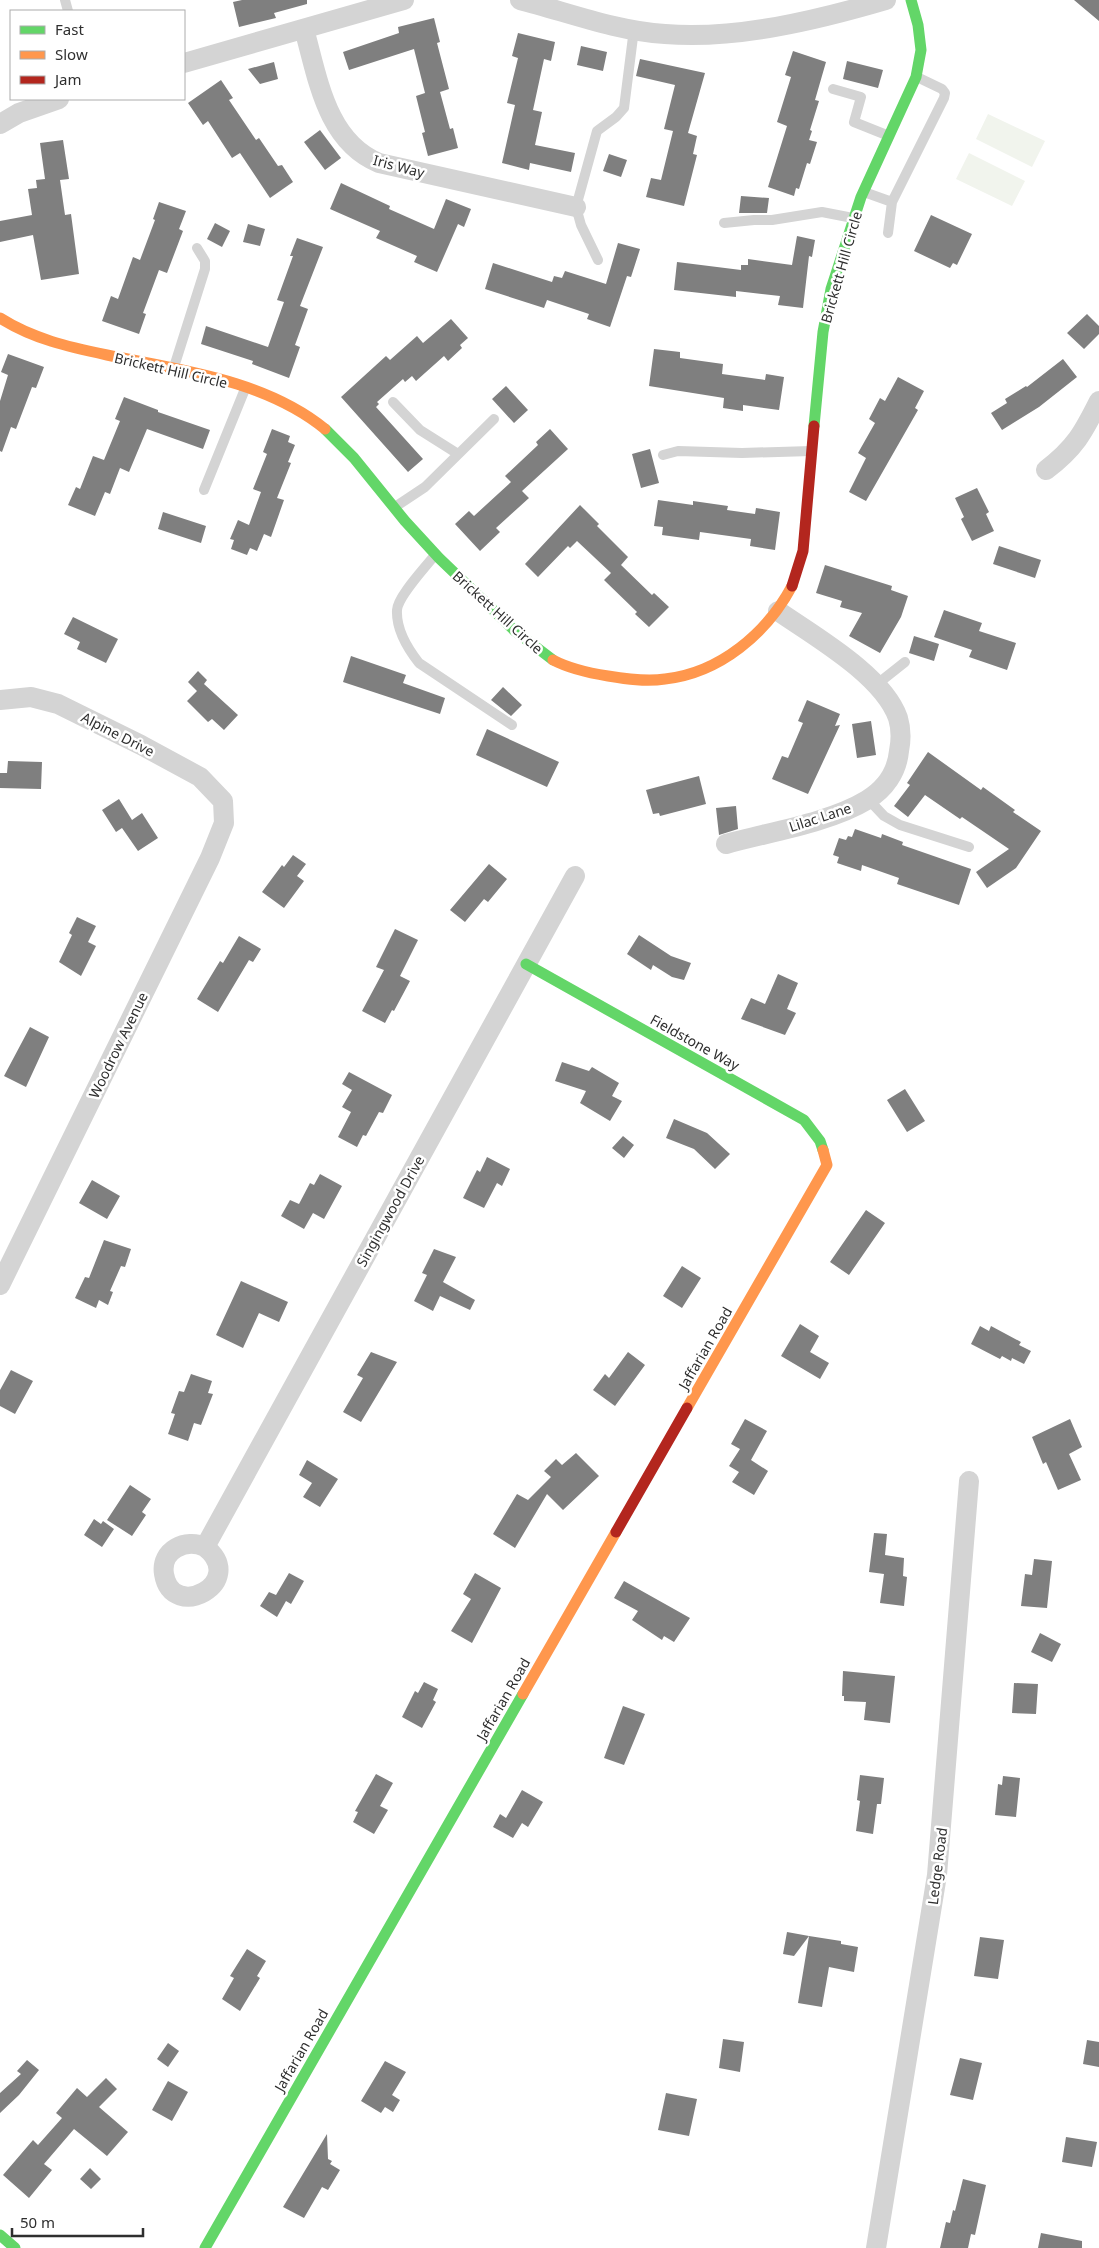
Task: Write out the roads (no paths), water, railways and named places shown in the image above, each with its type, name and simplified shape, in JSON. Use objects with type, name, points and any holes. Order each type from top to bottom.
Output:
[{"type":"main road","name":"Brickett Hill Circle","points":[[0,318],[26,334],[58,344],[246,388],[304,414],[326,430],[352,454],[394,508],[436,554],[517,632],[545,655],[569,667],[595,673],[658,680],[691,673],[728,656],[763,629],[778,610],[794,583],[803,551],[823,332],[832,289],[863,192],[916,77],[920,62],[920,43],[911,0]]},
{"type":"main road","name":"Fieldstone Way","points":[[526,964],[804,1120],[820,1141],[827,1166]]},
{"type":"main road","name":"Jaffarian Road","points":[[205,2248],[827,1166]]},
{"type":"main road","points":[[0,2235],[15,2248]]},
{"type":"street","points":[[185,63],[304,29],[353,11],[404,0]]},
{"type":"street","points":[[520,0],[634,29],[688,36],[743,33],[886,0]]},
{"type":"street","name":"Iris Way","points":[[304,29],[326,105],[332,119],[350,143],[368,159],[576,206]]},
{"type":"street","points":[[0,124],[19,113],[56,100]]},
{"type":"street","points":[[1046,470],[1062,458],[1080,439],[1099,401]]},
{"type":"street","name":"Lilac Lane","points":[[726,844],[839,814],[868,799],[887,783],[898,764],[901,738],[898,717],[876,685],[861,668],[778,610]]},
{"type":"street","name":"Alpine Drive","points":[[0,700],[31,697],[58,704],[142,745],[200,777],[223,801]]},
{"type":"street","name":"Woodrow Avenue","points":[[0,1285],[210,858],[224,823],[223,801]]},
{"type":"street","name":"Singingwood Drive","points":[[205,1547],[575,876]]},
{"type":"street","name":"Ledge Road","points":[[876,2248],[937,1875],[969,1480]]},
{"type":"lane","points":[[598,260],[581,225],[576,206],[597,131],[616,117],[624,108],[634,29]]},
{"type":"lane","points":[[888,233],[892,202],[945,93],[942,89],[916,77]]},
{"type":"lane","points":[[833,89],[861,97],[854,122],[889,136]]},
{"type":"lane","points":[[863,192],[892,202]]},
{"type":"lane","points":[[724,223],[772,220],[822,212],[854,218]]},
{"type":"lane","points":[[173,370],[205,269],[205,261],[197,248]]},
{"type":"lane","points":[[204,490],[246,388]]},
{"type":"lane","points":[[393,402],[420,430],[458,454]]},
{"type":"lane","points":[[394,508],[425,487],[482,433],[494,418]]},
{"type":"lane","points":[[663,455],[678,451],[742,453],[812,451]]},
{"type":"lane","points":[[436,554],[400,601],[397,610],[399,626],[408,649],[419,663],[512,725]]},
{"type":"lane","points":[[876,685],[905,662]]},
{"type":"lane","points":[[868,799],[884,816],[900,826],[969,847]]}]
